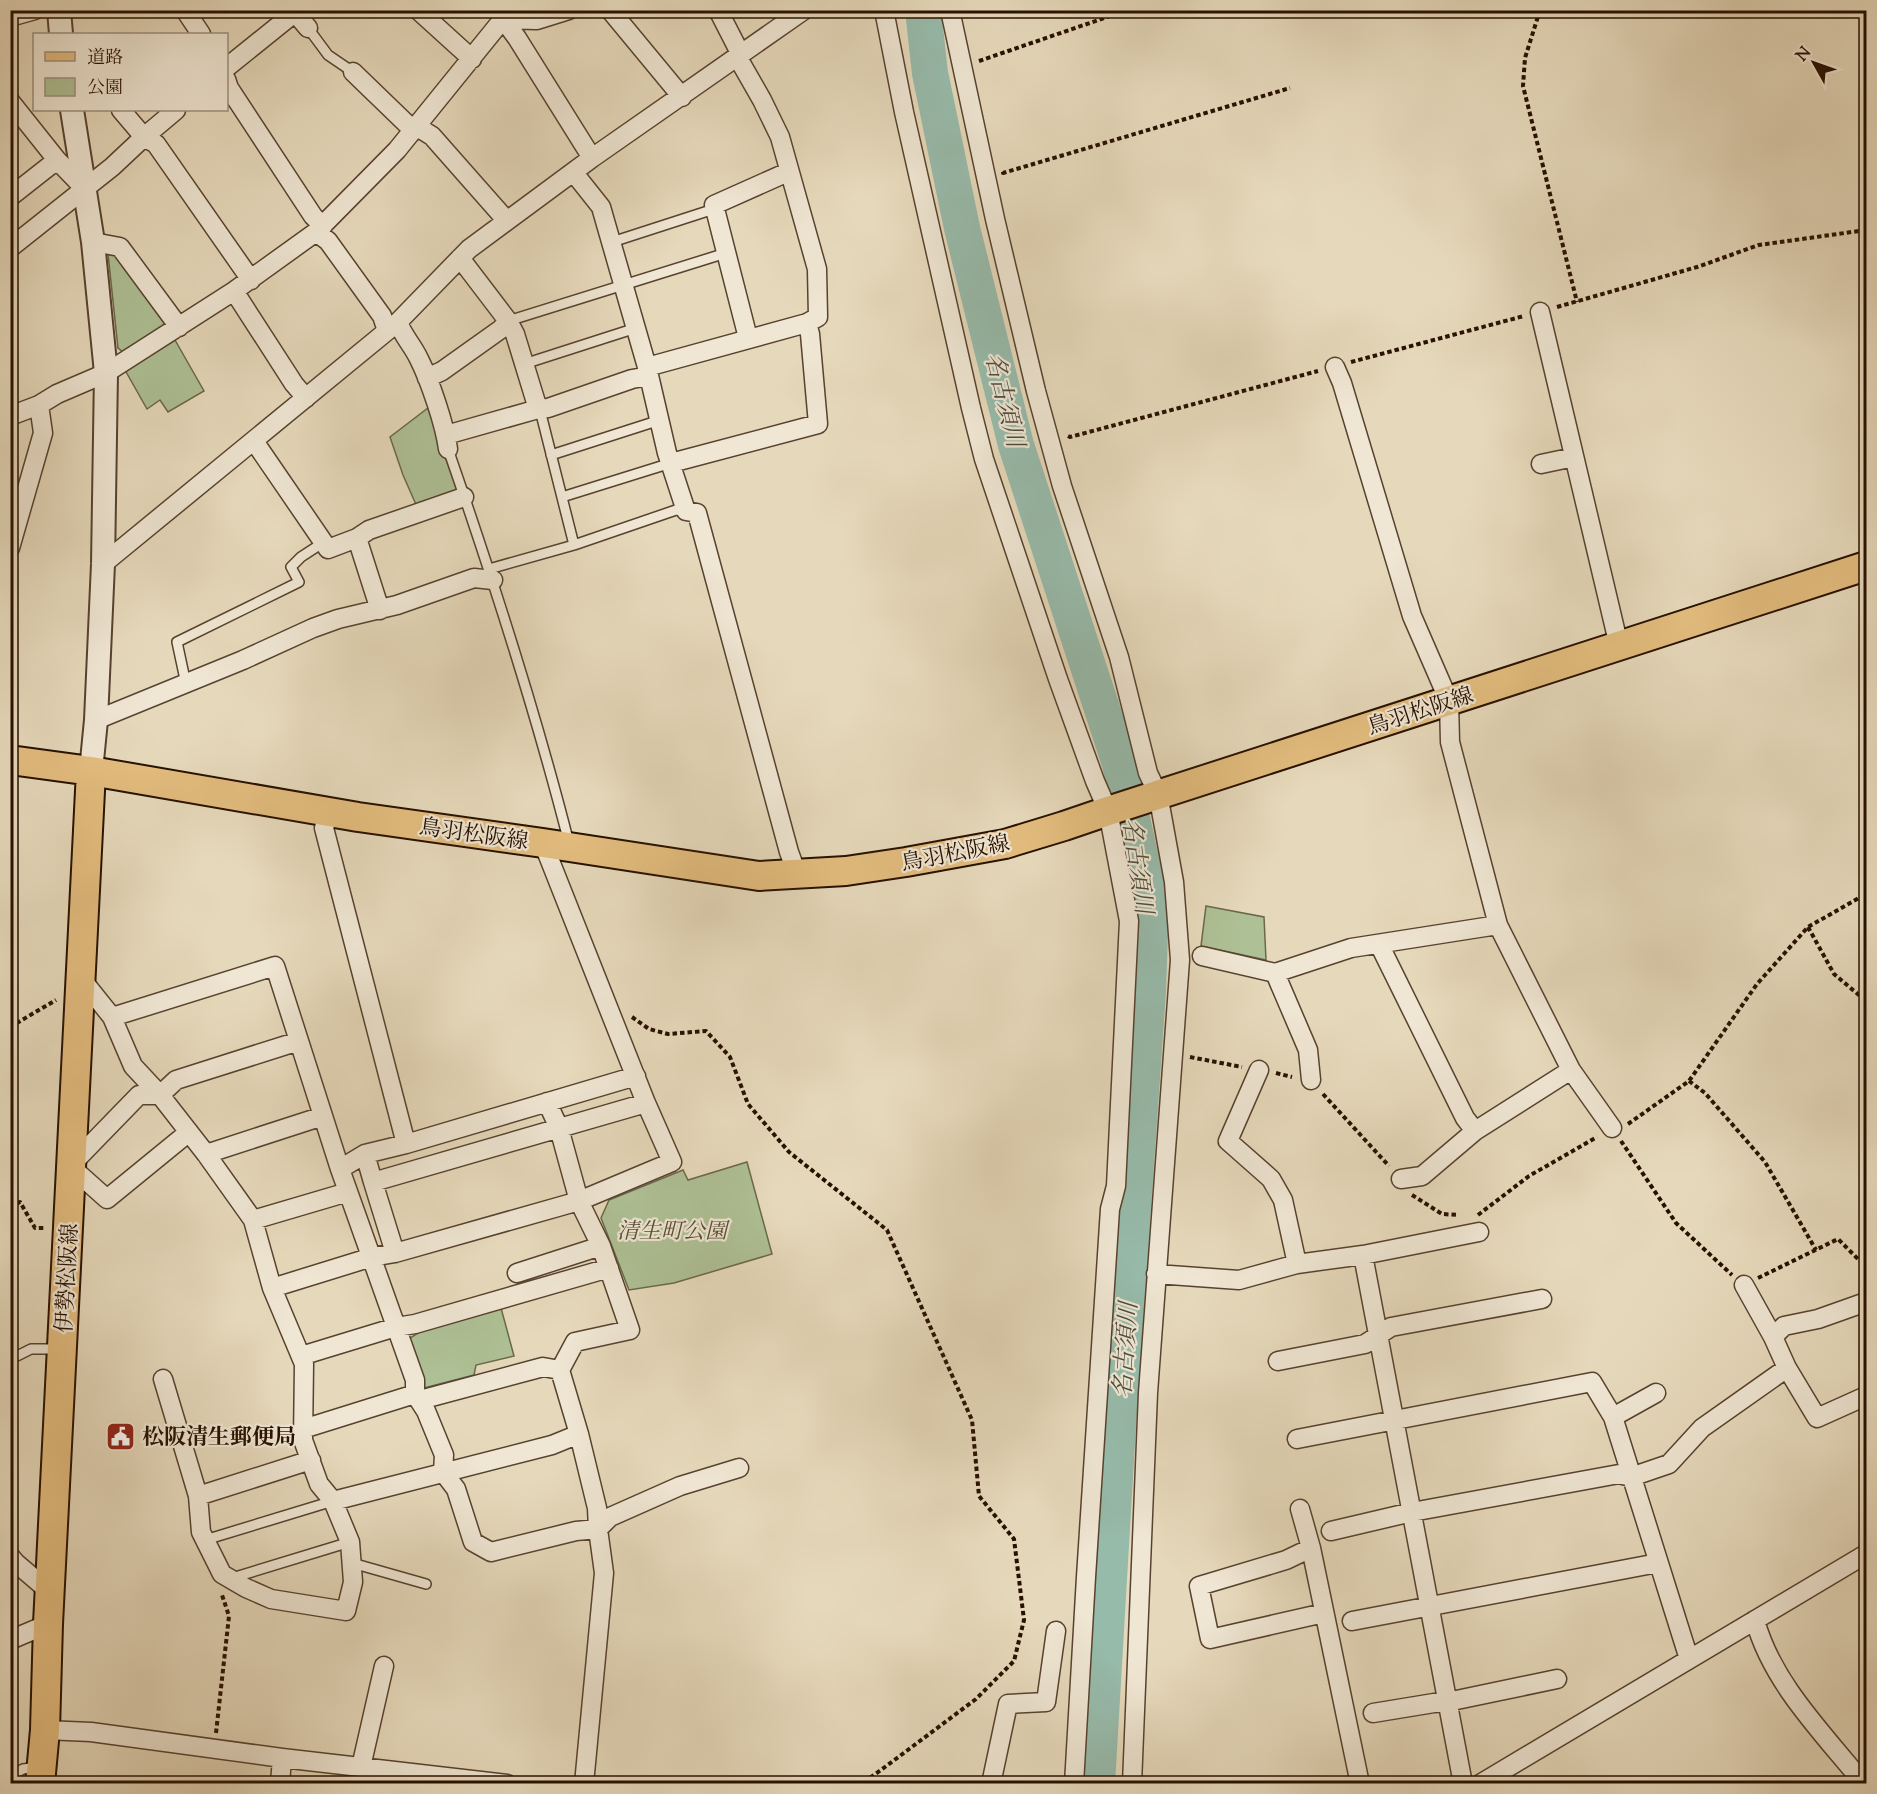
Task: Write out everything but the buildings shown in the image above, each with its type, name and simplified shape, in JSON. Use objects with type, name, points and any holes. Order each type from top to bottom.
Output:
[{"type":"main road","name":"鳥羽松阪線","points":[[10,760],[91,771],[329,812],[759,876],[846,871],[1005,844],[1866,566]]},
{"type":"main road","name":"伊勢松阪線","points":[[40,1775],[45,1730],[48,1624],[91,771]]},
{"type":"street","points":[[10,17],[35,10]]},
{"type":"street","points":[[59,10],[61,33]]},
{"type":"street","points":[[185,10],[200,33]]},
{"type":"street","points":[[418,10],[472,59]]},
{"type":"street","points":[[504,15],[537,20],[569,10]]},
{"type":"street","points":[[610,10],[682,98]]},
{"type":"street","points":[[228,85],[328,241],[382,316],[402,335],[418,357],[428,378],[447,442],[648,371],[748,338],[807,323],[818,317],[817,269],[780,137],[718,10]]},
{"type":"street","points":[[103,564],[392,326],[460,258],[592,158],[682,98],[804,10]]},
{"type":"street","points":[[884,10],[904,112],[984,459],[1058,679],[1108,811],[1129,921],[1116,1186],[1110,1209],[1074,1784]]},
{"type":"street","points":[[950,10],[995,219],[1036,391],[1062,486],[1119,657],[1148,773],[1158,794],[1173,882],[1180,960],[1148,1393],[1132,1784]]},
{"type":"street","points":[[228,66],[295,11],[308,28]]},
{"type":"street","points":[[11,415],[39,405],[57,394],[106,373],[251,280],[320,229],[397,150],[472,59],[504,15]]},
{"type":"street","points":[[504,15],[592,158]]},
{"type":"street","points":[[353,72],[415,128],[432,136],[507,221]]},
{"type":"street","points":[[10,101],[57,160],[85,189]]},
{"type":"street","points":[[72,111],[93,242],[106,373],[103,564],[96,720],[91,771]]},
{"type":"street","points":[[122,111],[144,137],[156,144],[251,280]]},
{"type":"street","points":[[10,248],[112,167],[175,111]]},
{"type":"street","points":[[10,197],[57,160]]},
{"type":"street","points":[[748,338],[714,205],[788,172]]},
{"type":"street","points":[[574,173],[601,207],[648,371],[667,453],[687,511],[697,513],[789,852],[797,874]]},
{"type":"street","points":[[93,242],[120,247],[179,327]]},
{"type":"street","points":[[460,258],[508,321],[515,334],[538,409]]},
{"type":"street","points":[[234,291],[294,384],[306,398]]},
{"type":"street","points":[[1540,312],[1619,646]]},
{"type":"street","points":[[428,378],[442,371],[501,329],[508,321]]},
{"type":"street","points":[[671,463],[818,424],[807,323]]},
{"type":"street","points":[[1335,367],[1342,383],[1412,616],[1449,701],[1450,742],[1498,925],[1571,1070],[1612,1128]]},
{"type":"street","points":[[10,548],[43,433],[39,405]]},
{"type":"street","points":[[254,441],[328,549],[357,538],[369,530],[464,497]]},
{"type":"street","points":[[1541,465],[1574,457]]},
{"type":"street","points":[[357,538],[380,610]]},
{"type":"street","points":[[96,720],[186,684],[313,628],[338,619],[380,610],[491,574]]},
{"type":"street","points":[[329,812],[324,828],[406,1144]]},
{"type":"street","points":[[272,1288],[372,1257],[395,1253],[579,1201],[672,1162],[615,1023],[557,845]]},
{"type":"street","points":[[1202,956],[1275,973],[1351,948],[1498,925]]},
{"type":"street","points":[[1379,944],[1465,1118],[1475,1131]]},
{"type":"street","points":[[112,1017],[275,966],[340,1169],[415,1380],[418,1397],[444,1455],[443,1472],[456,1489],[473,1542],[491,1551],[576,1530],[598,1529],[610,1517],[670,1490],[739,1468]]},
{"type":"street","points":[[1275,973],[1308,1050],[1311,1080]]},
{"type":"street","points":[[80,982],[112,1017],[133,1066],[160,1095],[189,1132],[253,1220],[272,1288],[304,1364],[303,1440],[319,1484],[333,1501],[350,1542],[353,1582],[346,1611],[271,1599],[226,1576],[201,1532],[198,1496],[163,1379]]},
{"type":"street","points":[[189,1132],[107,1199],[70,1166],[139,1095],[160,1095],[176,1080],[299,1041]]},
{"type":"street","points":[[1259,1070],[1228,1141],[1271,1179],[1283,1200],[1297,1264]]},
{"type":"street","points":[[1401,1179],[1422,1176],[1475,1131],[1571,1070]]},
{"type":"street","points":[[340,1169],[365,1154],[636,1076]]},
{"type":"street","points":[[547,1102],[559,1128],[579,1201],[601,1246],[630,1330],[575,1342],[560,1370],[597,1508],[604,1574],[584,1784]]},
{"type":"street","points":[[373,1182],[646,1102]]},
{"type":"street","points":[[206,1154],[323,1116]]},
{"type":"street","points":[[365,1154],[395,1253]]},
{"type":"street","points":[[253,1220],[348,1192]]},
{"type":"street","points":[[1156,1274],[1239,1280],[1297,1264],[1363,1255],[1477,1224]]},
{"type":"street","points":[[517,1273],[601,1246]]},
{"type":"street","points":[[1363,1255],[1463,1784]]},
{"type":"street","points":[[301,1356],[609,1268]]},
{"type":"street","points":[[1744,1285],[1773,1337],[1787,1368],[1817,1418],[1866,1396]]},
{"type":"street","points":[[1278,1361],[1365,1344],[1391,1328],[1542,1299]]},
{"type":"street","points":[[1773,1337],[1784,1326],[1818,1319],[1866,1302]]},
{"type":"street","points":[[303,1429],[418,1397],[543,1367],[560,1370]]},
{"type":"street","points":[[1331,1531],[1412,1512],[1619,1474],[1631,1477],[1669,1464],[1702,1428],[1787,1368]]},
{"type":"street","points":[[1297,1439],[1592,1382],[1613,1417],[1689,1659]]},
{"type":"street","points":[[1613,1417],[1656,1393]]},
{"type":"street","points":[[333,1501],[552,1445],[579,1434]]},
{"type":"street","points":[[198,1496],[310,1460]]},
{"type":"street","points":[[1300,1509],[1311,1548],[1360,1784]]},
{"type":"street","points":[[1311,1548],[1286,1560],[1199,1586],[1210,1639],[1324,1613]]},
{"type":"street","points":[[1480,1784],[1866,1554]]},
{"type":"street","points":[[10,1556],[50,1592]]},
{"type":"street","points":[[1352,1621],[1658,1563]]},
{"type":"street","points":[[1755,1620],[1760,1638],[1787,1688],[1864,1784]]},
{"type":"street","points":[[10,1640],[48,1624]]},
{"type":"street","points":[[991,1784],[1008,1704],[1046,1702],[1056,1630]]},
{"type":"street","points":[[361,1767],[384,1666]]},
{"type":"street","points":[[1373,1713],[1448,1702],[1557,1679]]},
{"type":"street","points":[[45,1730],[91,1732],[282,1758],[507,1784]]},
{"type":"street","points":[[280,1784],[282,1758]]},
{"type":"lane","points":[[308,28],[328,55],[353,72]]},
{"type":"lane","points":[[612,242],[714,209]]},
{"type":"lane","points":[[508,321],[726,253]]},
{"type":"lane","points":[[524,364],[636,327]]},
{"type":"lane","points":[[538,409],[574,545]]},
{"type":"lane","points":[[551,455],[660,420]]},
{"type":"lane","points":[[447,442],[491,574],[553,779],[557,845]]},
{"type":"lane","points":[[562,497],[671,463]]},
{"type":"lane","points":[[491,574],[676,510],[687,511]]},
{"type":"lane","points":[[186,684],[177,642],[299,582],[291,567],[301,557],[324,543]]},
{"type":"lane","points":[[10,1353],[12,1356],[17,1356],[31,1348],[62,1349]]},
{"type":"lane","points":[[205,1540],[333,1501]]},
{"type":"lane","points":[[226,1576],[350,1542]]},
{"type":"lane","points":[[352,1563],[426,1584]]},
{"type":"lane","points":[[10,1776],[23,1769],[40,1775]]},
{"type":"path","points":[[1540,10],[1525,58],[1523,86],[1577,302]]},
{"type":"path","points":[[977,62],[1116,14]]},
{"type":"path","points":[[999,164],[1003,173],[1290,88]]},
{"type":"path","points":[[1063,428],[1070,438],[1577,302],[1697,267],[1759,245],[1866,230]]},
{"type":"path","points":[[1477,1224],[1530,1176],[1612,1128],[1630,1123],[1689,1081],[1757,984],[1808,927],[1866,894]]},
{"type":"path","points":[[1808,927],[1834,974],[1866,1001]]},
{"type":"path","points":[[10,1027],[80,982]]},
{"type":"path","points":[[615,1023],[632,1017],[649,1029],[668,1034],[706,1031],[730,1057],[748,1104],[789,1152],[887,1230],[972,1420],[980,1496],[1014,1539],[1024,1620],[1014,1661],[976,1699],[861,1784]]},
{"type":"path","points":[[1172,1054],[1311,1080],[1401,1179],[1414,1197],[1442,1214],[1464,1216]]},
{"type":"path","points":[[1689,1081],[1705,1093],[1765,1162],[1816,1250]]},
{"type":"path","points":[[1612,1128],[1676,1223],[1744,1285],[1838,1239],[1866,1267]]},
{"type":"path","points":[[10,1207],[20,1202],[35,1228],[68,1229]]},
{"type":"path","points":[[214,1749],[229,1616],[218,1586],[226,1576]]},
{"type":"green space","points":[[115,253],[164,319],[164,325],[123,352],[118,348],[108,254]]},
{"type":"green space","points":[[175,340],[204,391],[168,412],[160,400],[147,409],[125,370]]},
{"type":"green space","points":[[428,408],[459,496],[418,509],[390,437]]},
{"type":"green space","points":[[1206,906],[1264,917],[1266,960],[1201,946]]},
{"type":"green space","name":"清生町公園","points":[[747,1162],[772,1254],[674,1283],[629,1290],[601,1218],[609,1200],[683,1170],[688,1180]]},
{"type":"green space","points":[[501,1308],[514,1356],[476,1365],[474,1375],[424,1388],[407,1340],[421,1331]]},
{"type":"waterway","name":"名古須川","points":[[923,10],[930,73],[962,228],[1016,445],[1120,764],[1146,882],[1150,933],[1148,991],[1118,1426],[1097,1784]]},
{"type":"place","name":"松阪清生郵便局","points":[[121,1436]]}]
